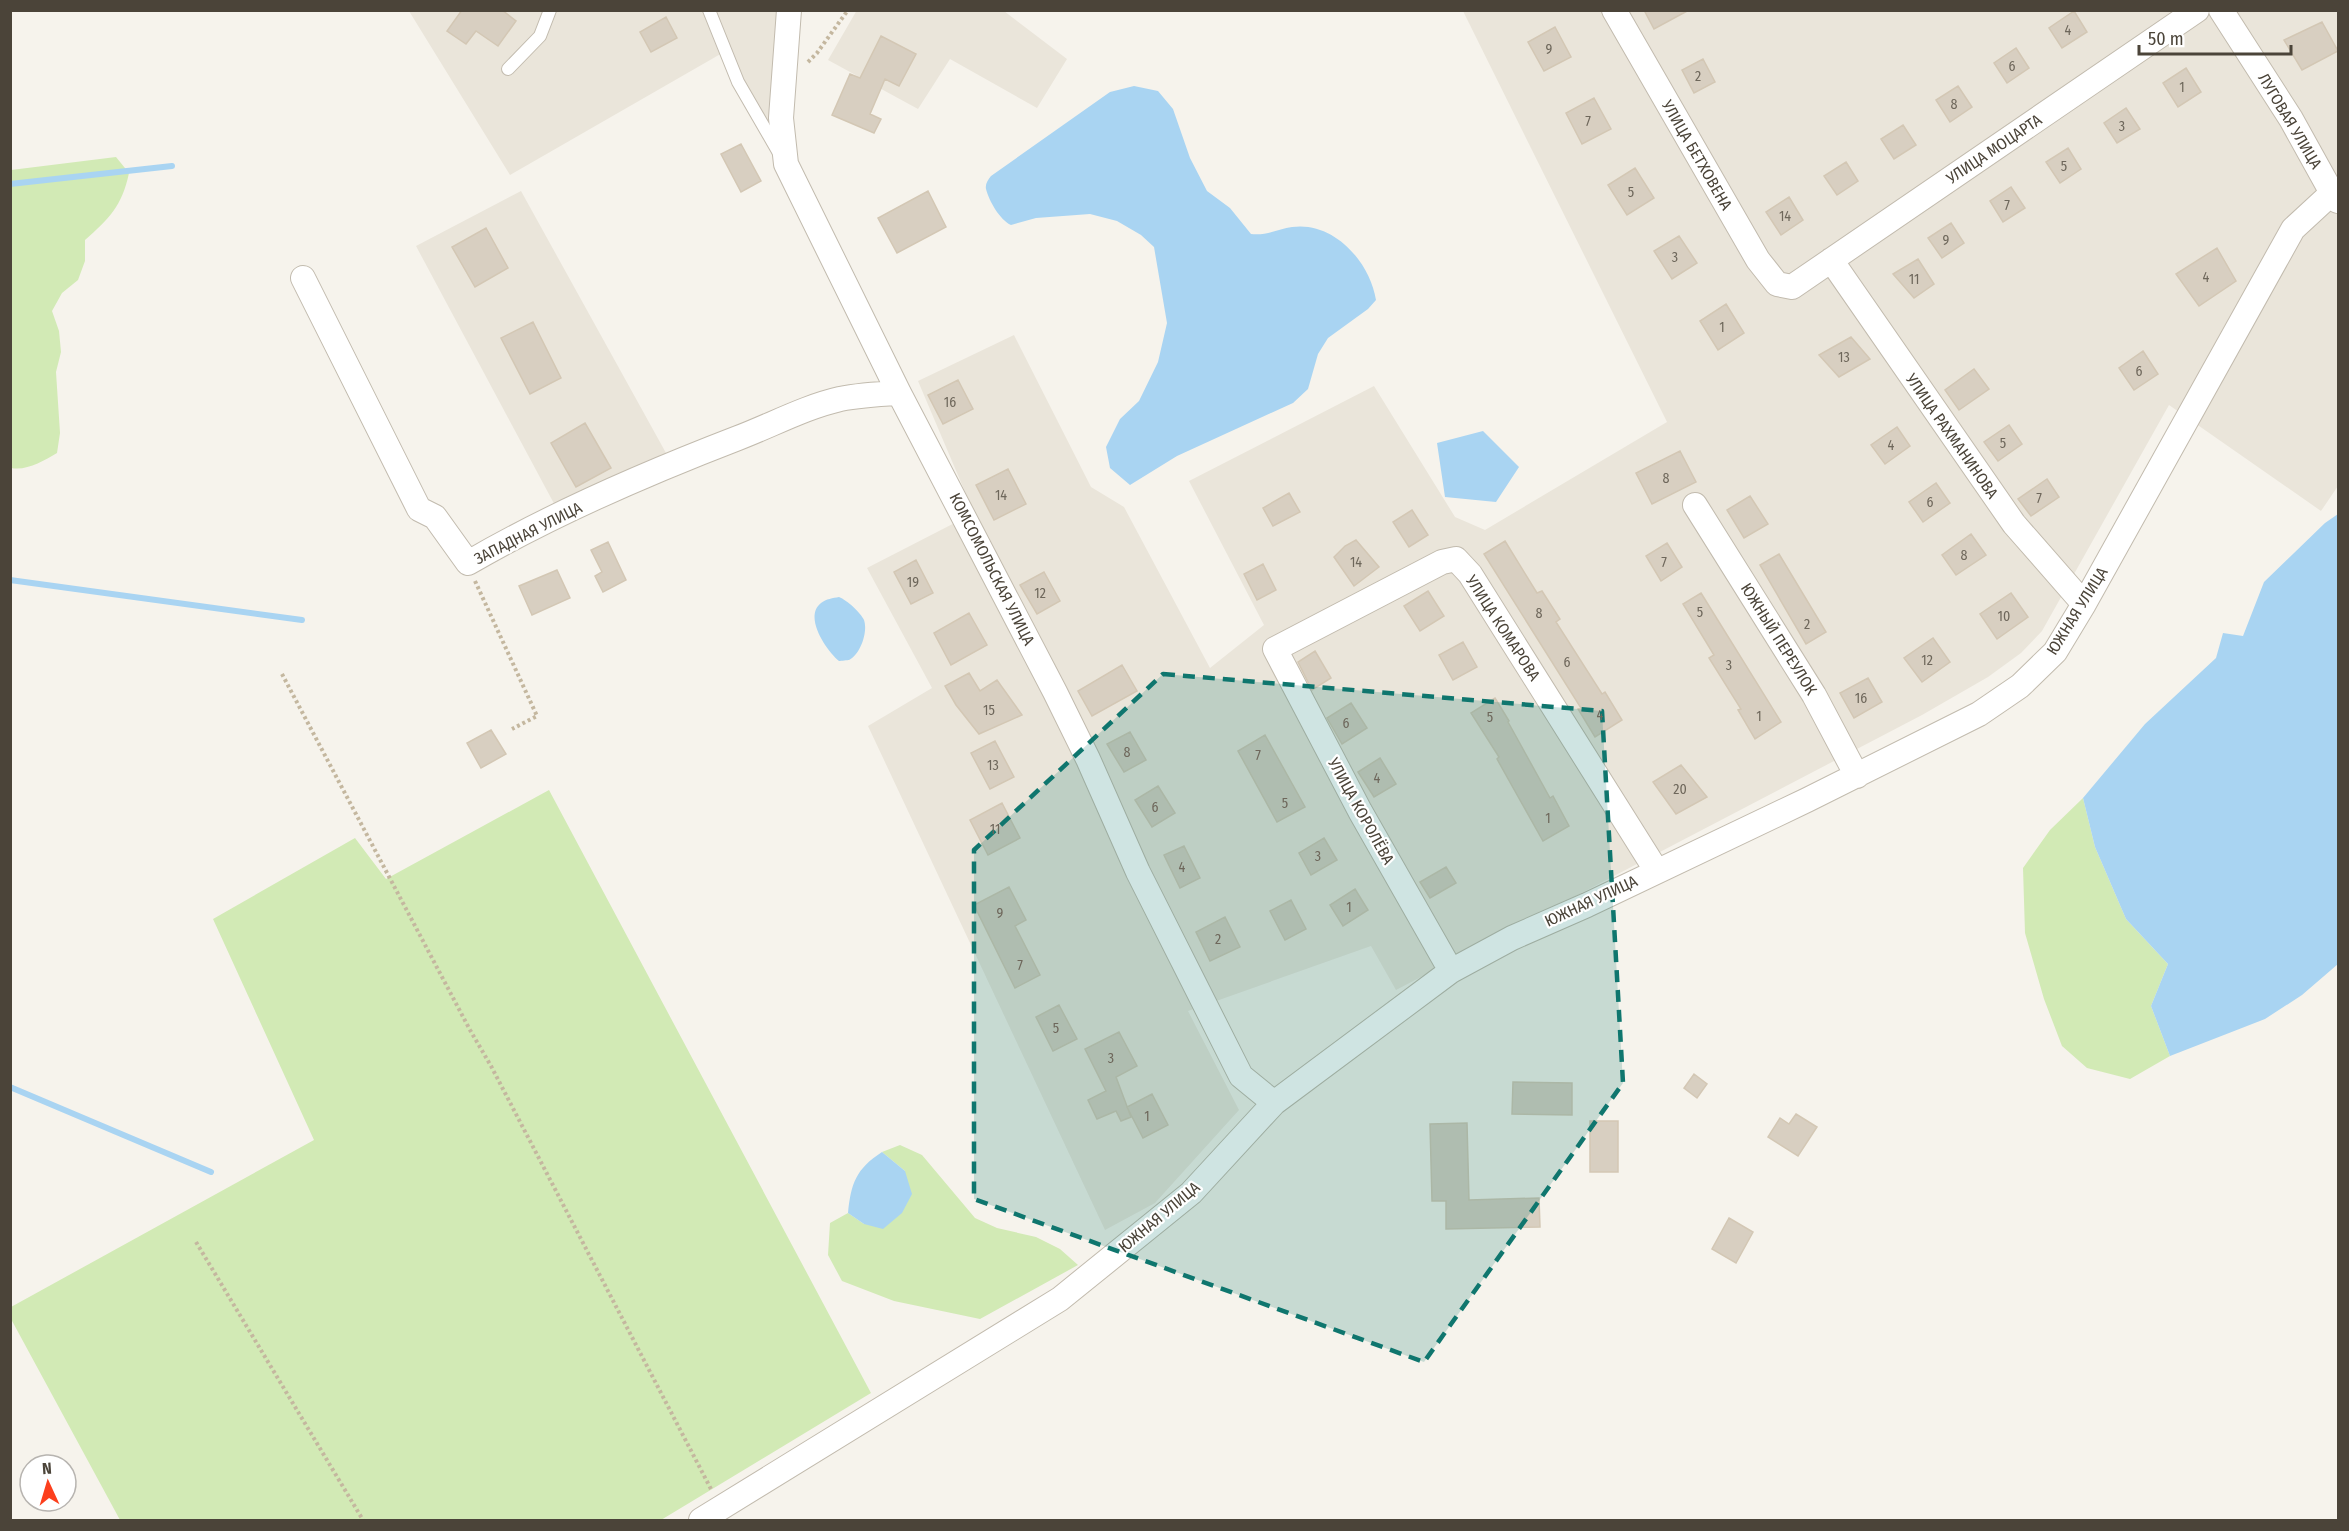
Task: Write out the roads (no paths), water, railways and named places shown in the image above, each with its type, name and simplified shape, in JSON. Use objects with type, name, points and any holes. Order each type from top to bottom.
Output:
[{"type":"street","name":"КОМСОМОЛЬСКАЯ УЛИЦА","points":[[789,10],[781,118],[786,164],[899,393],[939,466],[1088,759],[1138,872],[1241,1076],[1274,1104]]},
{"type":"street","name":"УЛИЦА БЕТХОВЕНА","points":[[1614,10],[1758,260],[1777,284],[1792,287]]},
{"type":"street","name":"УЛИЦА МОЦАРТА","points":[[1792,287],[2197,10]]},
{"type":"street","name":"ЛУГОВАЯ УЛИЦА","points":[[2222,10],[2291,119],[2335,197]]},
{"type":"street","name":"ЮЖНАЯ УЛИЦА","points":[[711,1515],[1060,1299],[1191,1193],[1274,1104],[1451,971],[1512,938],[1587,905],[1656,870],[1857,776],[1980,714],[2020,686],[2055,652],[2084,604],[2293,228],[2335,197]]},
{"type":"street","name":"УЛИЦА РАХМАНИНОВА","points":[[1831,260],[2014,524],[2084,604]]},
{"type":"street","name":"ЗАПАДНАЯ УЛИЦА","points":[[303,278],[419,509],[435,518],[468,563],[513,537],[685,458],[798,413],[867,394],[899,393]]},
{"type":"street","name":"ЮЖНЫЙ ПЕРЕУЛОК","points":[[1695,505],[1814,695],[1857,776]]},
{"type":"street","name":"УЛИЦА КОМАРОВА","points":[[1275,649],[1442,562],[1456,559],[1470,574],[1656,870]]},
{"type":"street","name":"УЛИЦА КОРОЛЁВА","points":[[1275,649],[1360,811],[1451,971]]},
{"type":"lane","points":[[508,69],[540,36],[550,10]]},
{"type":"lane","points":[[709,10],[738,82],[786,164]]},
{"type":"water","points":[[1134,86],[1158,91],[1173,109],[1190,158],[1207,191],[1230,208],[1251,234],[1292,227],[1307,227],[1335,237],[1358,259],[1366,272],[1376,300],[1368,309],[1328,338],[1318,354],[1308,389],[1293,403],[1177,456],[1130,485],[1110,468],[1106,447],[1120,419],[1139,401],[1158,362],[1167,323],[1154,247],[1141,235],[1117,221],[1090,214],[1036,218],[1011,225],[996,210],[986,187],[991,176],[1110,92]]},
{"type":"water","points":[[1483,431],[1519,467],[1496,502],[1445,497],[1437,443]]},
{"type":"water","points":[[2338,514],[2338,964],[2302,995],[2265,1019],[2170,1056],[2151,1006],[2168,964],[2126,919],[2095,847],[2083,798],[2145,724],[2216,658],[2223,633],[2243,636],[2264,582],[2325,523]]},
{"type":"water","points":[[839,597],[860,614],[864,620],[865,630],[857,653],[849,660],[839,661],[823,642],[815,617],[816,609],[821,603]]},
{"type":"water","points":[[882,1152],[905,1171],[912,1194],[902,1213],[883,1229],[864,1224],[848,1213],[856,1178],[866,1164]]},
{"type":"waterway","points":[[10,184],[172,166]]},
{"type":"waterway","points":[[10,580],[302,620]]},
{"type":"waterway","points":[[10,1087],[211,1172]]}]
